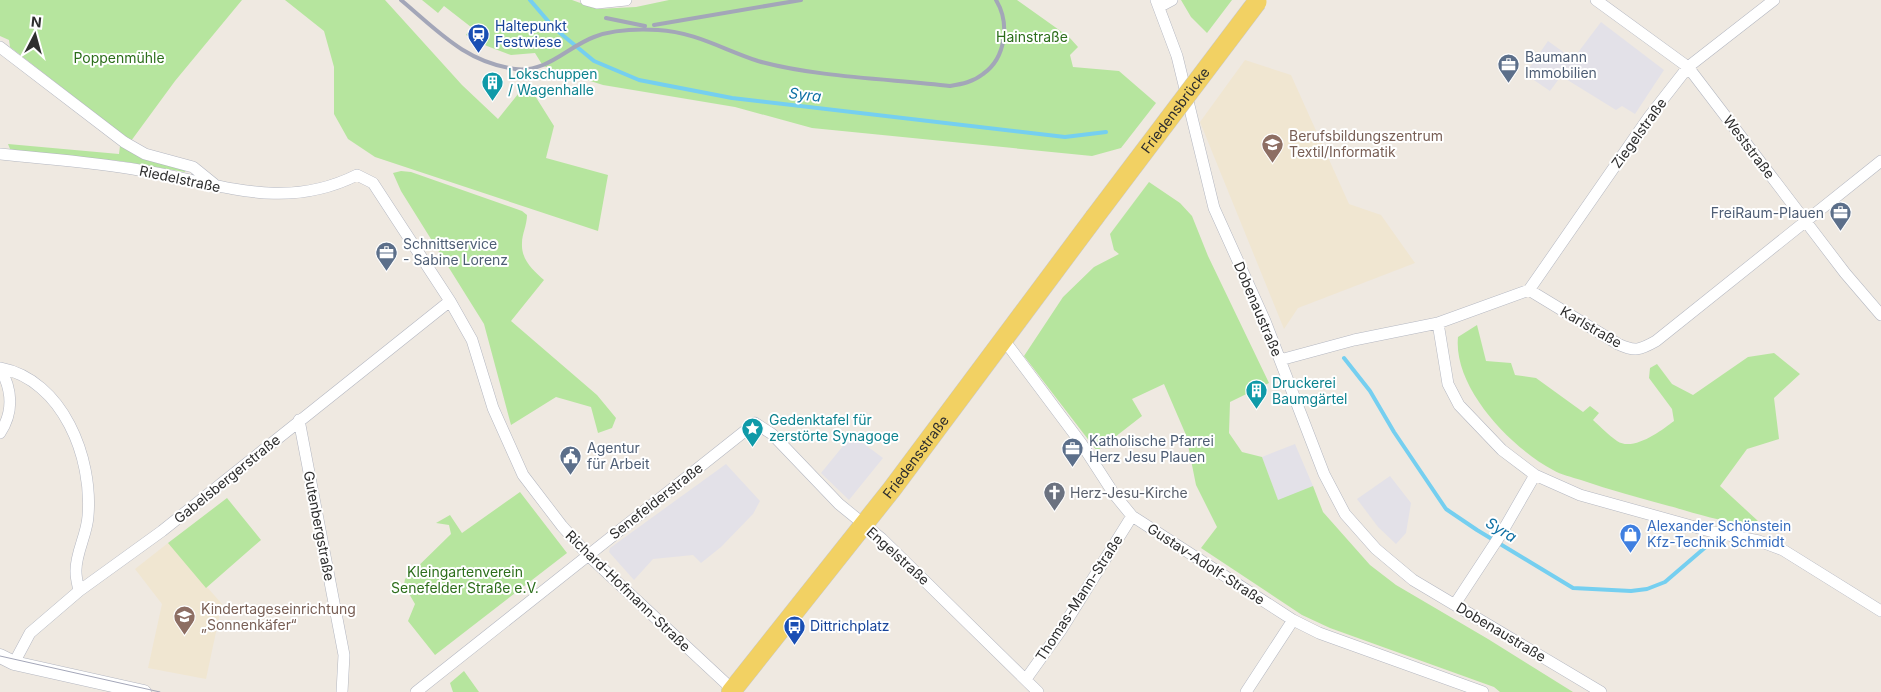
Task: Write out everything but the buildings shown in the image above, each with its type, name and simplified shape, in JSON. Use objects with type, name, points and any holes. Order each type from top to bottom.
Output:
[{"type":"main road","name":"Friedensbrücke","points":[[1094,218],[1257,1]]},
{"type":"main road","name":"Friedensstraße","points":[[732,691],[864,526],[1094,218]]},
{"type":"street","points":[[586,0],[597,3],[626,0]]},
{"type":"street","points":[[1158,3],[1172,0]]},
{"type":"street","name":"Weststraße","points":[[1596,0],[1688,67],[1881,315]]},
{"type":"street","name":"Ziegelstraße","points":[[1529,290],[1649,117],[1688,67],[1774,0]]},
{"type":"street","name":"Dobenaustraße","points":[[1158,3],[1177,56],[1214,208],[1265,321],[1321,467],[1345,514],[1376,549],[1413,580],[1601,692]]},
{"type":"street","points":[[0,46],[124,142],[145,154],[193,167],[219,187]]},
{"type":"street","name":"Riedelstraße","points":[[0,154],[140,170],[219,187],[294,195],[340,184],[357,175]]},
{"type":"street","name":"Karlstraße","points":[[1529,290],[1618,344],[1632,350],[1644,348],[1656,341],[1881,161]]},
{"type":"street","name":"Richard-Hofmann-Straße","points":[[357,175],[373,183],[382,195],[450,301],[472,340],[493,408],[523,475],[562,526],[588,554],[732,691]]},
{"type":"street","points":[[1280,360],[1354,340],[1438,323],[1529,290]]},
{"type":"street","name":"Gabelsbergerstraße","points":[[7,663],[30,632],[79,591],[162,531],[450,301]]},
{"type":"street","points":[[1438,323],[1448,384],[1459,405],[1502,450],[1535,475],[1580,495],[1713,532],[1759,541],[1783,550],[1881,610]]},
{"type":"street","name":"Gustav-Adolf-Straße","points":[[1004,340],[1081,443],[1114,494],[1132,516],[1293,620],[1319,633],[1483,692]]},
{"type":"street","points":[[0,368],[5,377],[10,399],[6,421],[0,433]]},
{"type":"street","points":[[0,368],[14,370],[38,384],[63,414],[78,446],[84,463],[88,508],[85,536],[76,571],[79,591]]},
{"type":"street","name":"Gutenbergstraße","points":[[299,420],[344,655],[342,692]]},
{"type":"street","name":"Senefelderstraße","points":[[416,692],[755,423]]},
{"type":"street","name":"Engelstraße","points":[[755,423],[772,434],[839,504],[882,539],[1038,692]]},
{"type":"street","points":[[1455,604],[1501,534],[1535,475]]},
{"type":"street","name":"Thomas-Mann-Straße","points":[[1026,679],[1061,630],[1132,516]]},
{"type":"street","points":[[1246,692],[1293,620]]},
{"type":"street","points":[[0,656],[7,663],[144,692]]},
{"type":"shaded area","points":[[1601,22],[1664,70],[1635,114],[1622,106],[1616,110],[1561,76],[1550,91],[1525,74],[1548,41],[1573,59]]},
{"type":"shaded area","name":"Berufsbildungszentrum Textil/Informatik","points":[[1245,60],[1291,75],[1349,204],[1381,215],[1415,263],[1298,308],[1284,329],[1200,122]]},
{"type":"shaded area","points":[[852,435],[883,458],[849,500],[821,473]]},
{"type":"shaded area","points":[[1295,444],[1313,486],[1278,501],[1262,457]]},
{"type":"shaded area","points":[[726,464],[760,501],[753,514],[721,547],[701,563],[693,555],[653,559],[634,580],[609,552],[610,548]]},
{"type":"shaded area","points":[[1390,476],[1411,503],[1406,533],[1396,544],[1378,527],[1357,499]]},
{"type":"shaded area","name":"Kindertageseinrichtung „Sonnenkäfer“","points":[[168,543],[222,604],[206,679],[148,668],[162,604],[135,569]]},
{"type":"green space","name":"Poppenmühle","points":[[0,0],[242,0],[175,81],[131,141],[10,47],[9,40],[0,36]]},
{"type":"green space","points":[[285,0],[385,0],[462,85],[498,119],[527,83],[554,126],[546,158],[608,175],[598,231],[375,157],[348,139],[334,114],[334,67],[324,31]]},
{"type":"green space","name":"Hainstraße","points":[[422,0],[572,0],[597,9],[636,7],[669,0],[1017,0],[1069,37],[1078,47],[1070,55],[1073,67],[1119,71],[1156,103],[1121,148],[1092,156],[812,128],[735,107],[603,85],[543,66],[535,53],[511,55],[487,46],[466,35],[471,27],[444,6],[438,13]]},
{"type":"green space","points":[[1181,0],[1232,0],[1207,33],[1191,17]]},
{"type":"green space","points":[[112,138],[186,170],[185,172],[120,161],[20,152],[10,149],[8,144],[119,154],[120,146]]},
{"type":"green space","points":[[401,171],[411,172],[522,211],[527,215],[522,240],[523,255],[528,264],[544,280],[511,321],[597,395],[616,418],[612,428],[598,433],[591,407],[556,397],[511,425],[484,324],[401,191],[393,173]]},
{"type":"green space","points":[[1149,182],[1180,203],[1192,216],[1208,256],[1269,383],[1230,402],[1229,433],[1242,452],[1262,457],[1278,500],[1313,486],[1323,512],[1370,565],[1396,585],[1573,692],[1500,692],[1494,687],[1330,628],[1302,615],[1201,548],[1217,527],[1196,485],[1186,435],[1164,384],[1132,399],[1142,416],[1097,451],[1024,356],[1063,297],[1094,267],[1119,254],[1114,250],[1110,234]]},
{"type":"green space","points":[[1477,325],[1486,361],[1511,363],[1515,375],[1536,378],[1583,412],[1590,406],[1599,413],[1593,420],[1614,439],[1624,444],[1647,439],[1674,421],[1672,409],[1649,378],[1650,368],[1657,364],[1672,384],[1693,395],[1748,357],[1774,353],[1800,374],[1774,398],[1779,439],[1747,449],[1720,486],[1758,521],[1749,523],[1726,521],[1614,491],[1563,475],[1536,460],[1519,447],[1488,414],[1465,376],[1459,356],[1458,337]]},
{"type":"green space","name":"Kleingartenverein Senefelder Straße e.V.","points":[[520,492],[567,553],[435,655],[408,621],[415,604],[404,585],[405,579],[451,534],[449,525],[436,523],[450,515],[462,533]]},
{"type":"green space","points":[[227,498],[261,540],[206,588],[168,543]]},
{"type":"green space","points":[[464,671],[479,692],[453,692],[450,683]]},
{"type":"waterway","name":"Syra","points":[[530,0],[554,28],[594,61],[639,80],[732,98],[1065,137],[1106,132]]},
{"type":"waterway","name":"Syra","points":[[1344,358],[1370,391],[1394,432],[1446,509],[1573,588],[1631,591],[1647,589],[1665,582],[1708,545]]},
{"type":"tram line","points":[[0,656],[160,692]]},
{"type":"railway","points":[[401,0],[453,44],[481,60],[515,69],[537,67],[584,41],[601,35],[626,30],[658,30],[684,34],[758,61],[804,71],[950,86],[979,77],[997,59],[1001,50],[1004,29],[1003,19],[996,0]]},
{"type":"railway","points":[[654,25],[801,0]]},
{"type":"railway","points":[[606,18],[645,26]]},
{"type":"place","name":"Haltepunkt Festwiese","points":[[479,53]]},
{"type":"place","name":"Baumann Immobilien","points":[[1509,84]]},
{"type":"place","name":"Lokschuppen / Wagenhalle","points":[[492,101]]},
{"type":"place","name":"Berufsbildungszentrum Textil/Informatik","points":[[1273,163]]},
{"type":"place","name":"FreiRaum-Plauen","points":[[1840,232]]},
{"type":"place","name":"Schnittservice - Sabine Lorenz","points":[[387,271]]},
{"type":"place","name":"Druckerei Baumgärtel","points":[[1256,410]]},
{"type":"place","name":"Gedenktafel für zerstörte Synagoge","points":[[753,447]]},
{"type":"place","name":"Katholische Pfarrei Herz Jesu Plauen","points":[[1073,468]]},
{"type":"place","name":"Agentur für Arbeit","points":[[571,475]]},
{"type":"place","name":"Herz-Jesu-Kirche","points":[[1054,512]]},
{"type":"place","name":"Alexander Schönstein Kfz-Technik Schmidt","points":[[1631,553]]},
{"type":"place","name":"Kindertageseinrichtung „Sonnenkäfer“","points":[[185,636]]},
{"type":"place","name":"Dittrichplatz","points":[[794,645]]}]
